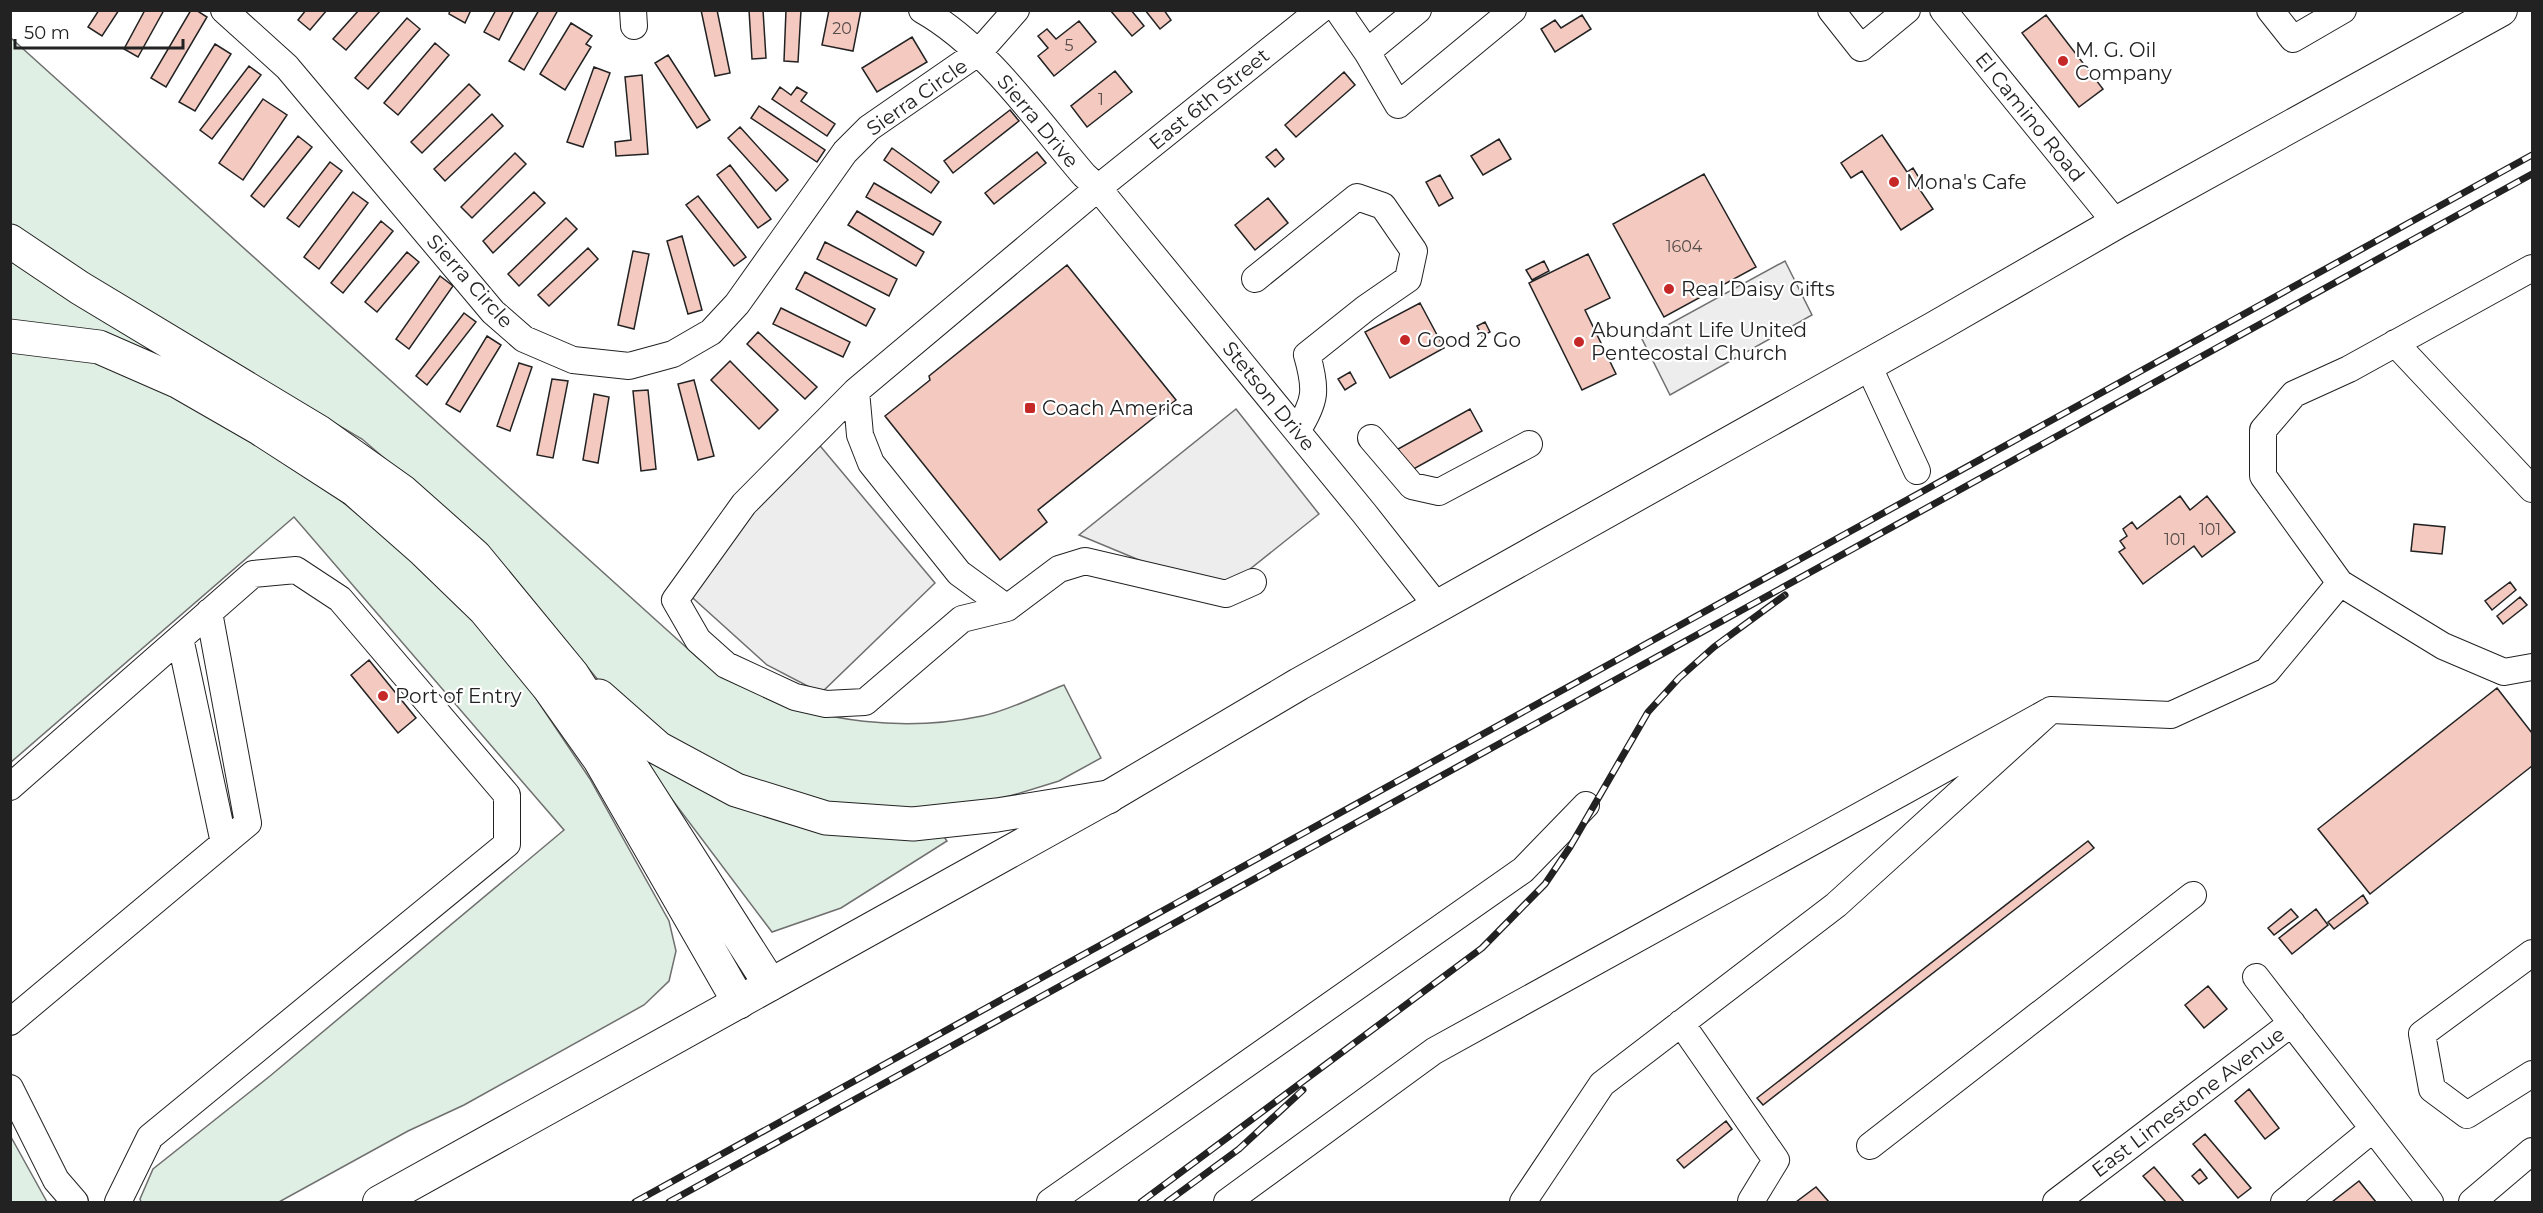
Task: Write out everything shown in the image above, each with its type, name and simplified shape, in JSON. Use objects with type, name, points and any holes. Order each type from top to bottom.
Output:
[{"type":"highway","points":[[10,241],[80,288],[319,432],[403,492],[475,556],[572,674],[770,984]]},
{"type":"highway","points":[[10,336],[99,347],[179,382],[259,428],[355,490],[423,550],[485,610],[549,688],[600,760],[739,1002]]},
{"type":"highway","points":[[572,674],[658,748],[736,790],[826,818],[913,824],[997,815],[1108,797]]},
{"type":"main road","points":[[380,1203],[1108,797],[1299,684],[2116,223],[2501,10]]},
{"type":"street","name":"Sierra Circle","points":[[224,10],[287,67],[493,312],[524,339],[573,360],[629,366],[673,354],[711,332],[737,304],[845,152],[869,128],[979,52],[1016,10]]},
{"type":"street","name":"Sierra Drive","points":[[922,10],[942,21],[979,52],[1084,175],[1098,188]]},
{"type":"street","name":"East 6th Street","points":[[1007,608],[962,619],[865,702],[826,704],[795,697],[726,666],[698,640],[675,600],[744,504],[856,391],[1098,188],[1320,10]]},
{"type":"street","points":[[1338,10],[1367,52],[1398,105],[1513,10]]},
{"type":"street","points":[[1367,52],[1419,10]]},
{"type":"street","points":[[1831,10],[1861,48],[1907,10]]},
{"type":"street","name":"El Camino Road","points":[[1943,10],[2116,223]]},
{"type":"street","points":[[2270,10],[2293,39],[2343,10]]},
{"type":"street","name":"Stetson Drive","points":[[1098,188],[1437,606]]},
{"type":"street","points":[[1255,279],[1356,197],[1383,206],[1414,251],[1408,279],[1366,308],[1307,355],[1314,380],[1311,408],[1297,431]]},
{"type":"street","points":[[2532,268],[2349,369],[2294,394],[2263,430],[2263,476],[2340,583],[2443,646],[2504,672],[2532,667]]},
{"type":"street","points":[[2395,343],[2532,489]]},
{"type":"street","points":[[1868,365],[1917,471]]},
{"type":"street","points":[[856,391],[860,435],[871,463],[959,573],[1007,608],[1059,569],[1085,561],[1226,594],[1253,582]]},
{"type":"street","points":[[1371,438],[1412,486],[1439,492],[1529,444]]},
{"type":"street","points":[[10,787],[253,574],[296,570],[340,599],[507,795],[507,844],[150,1137],[118,1203]]},
{"type":"street","points":[[1227,1203],[1434,1051],[2051,710],[2171,715],[2267,671],[2340,583]]},
{"type":"street","points":[[10,1022],[248,824],[209,612]]},
{"type":"street","points":[[180,638],[224,843]]},
{"type":"street","points":[[1523,1203],[1602,1084],[1836,905],[2051,710]]},
{"type":"street","points":[[1050,1203],[1523,870],[1586,805]]},
{"type":"street","points":[[1870,1146],[2193,895]]},
{"type":"street","points":[[2532,953],[2422,1034],[2432,1089],[2467,1115],[2532,1074]]},
{"type":"street","points":[[2256,977],[2430,1203]]},
{"type":"street","points":[[1681,1023],[1776,1160],[1751,1201],[1752,1203]]},
{"type":"street","name":"East Limestone Avenue","points":[[2056,1203],[2292,1023]]},
{"type":"street","points":[[10,1088],[56,1180],[75,1203]]},
{"type":"street","points":[[2284,1203],[2373,1129]]},
{"type":"street","points":[[2472,1203],[2532,1151]]},
{"type":"green space","points":[[11,38],[698,658],[717,671],[776,701],[805,710],[834,717],[894,723],[953,721],[992,714],[1064,685],[1101,758],[1059,781],[994,801],[915,810],[829,805],[740,780],[662,739],[608,692],[489,548],[362,439],[11,232]]},
{"type":"green space","points":[[11,260],[158,347],[152,356],[11,322]]},
{"type":"green space","points":[[11,351],[44,351],[105,365],[164,390],[319,483],[387,538],[459,603],[531,691],[590,779],[669,921],[676,951],[669,981],[644,1005],[464,1105],[408,1131],[279,1202],[141,1202],[140,1199],[153,1169],[270,1076],[564,830],[294,517],[11,762]]},
{"type":"green space","points":[[628,741],[688,782],[942,834],[947,841],[841,908],[772,932]]},
{"type":"green space","points":[[11,1137],[47,1202],[11,1202]]},
{"type":"shaded area","points":[[1785,261],[1812,315],[1670,395],[1642,339]]},
{"type":"shaded area","points":[[1236,409],[1319,514],[1230,585],[1180,577],[1079,535]]},
{"type":"shaded area","points":[[816,441],[935,583],[821,693],[767,665],[674,581]]},
{"type":"building","points":[[99,10],[119,10],[102,36],[88,27]]},
{"type":"building","points":[[145,10],[164,10],[138,57],[124,49]]},
{"type":"building","points":[[191,10],[196,10],[207,17],[166,87],[151,78]]},
{"type":"building","points":[[306,10],[327,10],[310,30],[298,20]]},
{"type":"building","points":[[359,10],[381,10],[346,50],[333,39]]},
{"type":"building","points":[[450,10],[471,10],[465,23],[449,14]]},
{"type":"building","points":[[496,10],[514,10],[499,40],[484,32]]},
{"type":"building","points":[[539,10],[558,10],[524,70],[509,61]]},
{"type":"building","points":[[701,10],[717,10],[730,73],[715,76]]},
{"type":"building","points":[[749,10],[763,10],[766,58],[752,59]]},
{"type":"building","points":[[786,10],[801,10],[798,62],[784,61]]},
{"type":"building","points":[[829,10],[861,10],[853,51],[822,45]]},
{"type":"building","points":[[1110,10],[1131,10],[1144,26],[1132,36]]},
{"type":"building","points":[[1145,10],[1164,10],[1171,20],[1160,29]]},
{"type":"building","points":[[1582,15],[1591,29],[1555,52],[1541,29],[1555,20],[1561,28]]},
{"type":"building","name":"M. G. Oil Company","points":[[2046,15],[2103,89],[2079,107],[2022,33]]},
{"type":"building","points":[[407,18],[420,29],[368,89],[355,78]]},
{"type":"building","points":[[1079,21],[1096,42],[1054,76],[1038,56],[1048,48],[1038,36],[1047,29],[1056,39]]},
{"type":"building","points":[[571,23],[592,36],[586,44],[591,47],[565,90],[540,74]]},
{"type":"building","points":[[912,37],[927,62],[877,92],[862,68]]},
{"type":"building","points":[[435,43],[449,55],[398,115],[384,103]]},
{"type":"building","points":[[215,44],[231,54],[195,111],[179,102]]},
{"type":"building","points":[[668,55],[710,120],[697,128],[655,63]]},
{"type":"building","points":[[249,66],[261,75],[212,139],[200,130]]},
{"type":"building","points":[[594,67],[610,73],[583,147],[567,142]]},
{"type":"building","points":[[1115,71],[1132,92],[1087,127],[1071,106]]},
{"type":"building","points":[[1344,72],[1355,85],[1296,137],[1285,125]]},
{"type":"building","points":[[642,75],[648,154],[616,156],[615,142],[631,140],[625,77]]},
{"type":"building","points":[[469,84],[480,95],[422,153],[411,142]]},
{"type":"building","points":[[780,87],[791,95],[797,87],[807,93],[801,101],[835,124],[827,136],[772,99]]},
{"type":"building","points":[[263,99],[287,115],[243,180],[219,163]]},
{"type":"building","points":[[759,106],[825,150],[817,162],[751,118]]},
{"type":"building","points":[[1010,110],[1019,121],[953,173],[944,161]]},
{"type":"building","points":[[492,114],[503,126],[445,181],[434,169]]},
{"type":"building","points":[[740,127],[788,180],[776,191],[728,138]]},
{"type":"building","name":"Mona's Cafe","points":[[1882,135],[1907,172],[1913,168],[1921,181],[1916,184],[1933,209],[1901,230],[1862,171],[1851,178],[1841,163]]},
{"type":"building","points":[[298,136],[312,147],[264,207],[251,196]]},
{"type":"building","points":[[1499,139],[1511,159],[1483,175],[1471,156]]},
{"type":"building","points":[[892,148],[939,182],[931,193],[884,160]]},
{"type":"building","points":[[1276,149],[1284,159],[1275,167],[1266,157]]},
{"type":"building","points":[[1037,152],[1046,163],[994,204],[985,193]]},
{"type":"building","points":[[515,153],[526,164],[472,218],[461,207]]},
{"type":"building","points":[[330,162],[342,171],[299,227],[287,218]]},
{"type":"building","points":[[730,165],[771,219],[758,228],[717,175]]},
{"type":"building","points":[[1704,174],[1756,267],[1664,317],[1613,224]]},
{"type":"building","points":[[1440,175],[1453,198],[1439,206],[1426,182]]},
{"type":"building","points":[[874,183],[941,222],[933,235],[866,197]]},
{"type":"building","points":[[353,192],[368,203],[319,269],[304,257]]},
{"type":"building","points":[[534,192],[545,203],[493,253],[483,241]]},
{"type":"building","points":[[698,196],[746,257],[734,266],[686,205]]},
{"type":"building","points":[[1268,198],[1288,223],[1255,250],[1235,225]]},
{"type":"building","points":[[857,211],[924,252],[916,266],[848,225]]},
{"type":"building","points":[[566,218],[577,229],[519,286],[508,274]]},
{"type":"building","points":[[381,221],[393,231],[343,293],[331,283]]},
{"type":"building","points":[[682,236],[702,310],[688,314],[667,241]]},
{"type":"building","points":[[825,242],[897,279],[889,296],[817,259]]},
{"type":"building","points":[[588,248],[598,259],[549,306],[538,295]]},
{"type":"building","points":[[633,251],[649,254],[634,329],[618,325]]},
{"type":"building","points":[[407,252],[419,262],[377,312],[365,302]]},
{"type":"building","name":"Abundant Life United Pentecostal Church","points":[[1588,254],[1610,298],[1585,310],[1616,374],[1582,390],[1529,283]]},
{"type":"building","points":[[1544,261],[1549,271],[1532,280],[1526,270]]},
{"type":"building","name":"Coach America","points":[[1067,265],[1176,400],[1038,510],[1047,522],[1000,560],[885,416],[930,380],[929,376]]},
{"type":"building","points":[[805,272],[875,309],[866,326],[796,289]]},
{"type":"building","points":[[440,276],[453,286],[409,349],[396,339]]},
{"type":"building","name":"Good 2 Go","points":[[1420,303],[1444,348],[1390,378],[1365,332]]},
{"type":"building","points":[[781,308],[850,342],[843,357],[773,324]]},
{"type":"building","points":[[464,313],[476,322],[427,385],[416,376]]},
{"type":"building","points":[[1485,322],[1490,332],[1482,336],[1477,326]]},
{"type":"building","points":[[758,332],[817,387],[805,399],[747,344]]},
{"type":"building","points":[[487,336],[501,345],[460,412],[446,404]]},
{"type":"building","points":[[730,361],[778,410],[759,429],[711,380]]},
{"type":"building","points":[[519,363],[532,367],[510,431],[497,426]]},
{"type":"building","points":[[1350,372],[1356,383],[1345,390],[1338,379]]},
{"type":"building","points":[[552,379],[568,381],[553,458],[537,455]]},
{"type":"building","points":[[694,380],[714,456],[698,460],[678,384]]},
{"type":"building","points":[[648,390],[656,469],[641,471],[633,391]]},
{"type":"building","points":[[594,394],[609,397],[598,463],[583,460]]},
{"type":"building","points":[[1470,409],[1482,431],[1410,471],[1398,449]]},
{"type":"building","points":[[2180,496],[2190,510],[2207,496],[2235,532],[2202,557],[2194,546],[2143,584],[2119,552],[2125,548],[2120,541],[2127,536],[2123,529],[2132,522],[2137,529]]},
{"type":"building","points":[[2414,524],[2445,527],[2442,554],[2411,551]]},
{"type":"building","points":[[2510,582],[2516,590],[2492,610],[2485,601]]},
{"type":"building","points":[[2520,597],[2527,605],[2503,624],[2497,616]]},
{"type":"building","name":"Port of Entry","points":[[369,660],[416,718],[398,733],[351,675]]},
{"type":"building","points":[[2497,688],[2532,733],[2532,766],[2370,894],[2318,829]]},
{"type":"building","points":[[2088,841],[2094,848],[1763,1105],[1757,1098]]},
{"type":"building","points":[[2363,895],[2368,903],[2334,929],[2328,922]]},
{"type":"building","points":[[2291,909],[2298,917],[2274,935],[2268,928]]},
{"type":"building","points":[[2316,909],[2328,925],[2292,954],[2279,938]]},
{"type":"building","points":[[2208,986],[2227,1009],[2204,1028],[2185,1005]]},
{"type":"building","points":[[2249,1089],[2279,1128],[2265,1139],[2235,1101]]},
{"type":"building","points":[[1726,1121],[1732,1129],[1684,1168],[1677,1160]]},
{"type":"building","points":[[2205,1134],[2251,1188],[2238,1198],[2193,1144]]},
{"type":"building","points":[[2154,1167],[2184,1202],[2166,1202],[2143,1176]]},
{"type":"building","points":[[2200,1169],[2207,1178],[2199,1184],[2192,1176]]},
{"type":"building","points":[[2359,1181],[2376,1202],[2332,1202]]},
{"type":"building","points":[[1816,1187],[1829,1202],[1796,1202]]},
{"type":"railway","points":[[635,1202],[2532,155]]},
{"type":"railway","points":[[669,1202],[2532,174]]},
{"type":"railway","points":[[1141,1202],[1482,948],[1545,884],[1570,847],[1648,712],[1679,678],[1714,647],[1785,595]]},
{"type":"railway","points":[[1167,1202],[1239,1149],[1303,1090]]},
{"type":"place","name":"M. G. Oil Company","points":[[2063,61]]},
{"type":"place","name":"Mona's Cafe","points":[[1894,182]]},
{"type":"place","name":"Real Daisy Gifts","points":[[1669,289]]},
{"type":"place","name":"Good 2 Go","points":[[1405,340]]},
{"type":"place","name":"Abundant Life United Pentecostal Church","points":[[1579,342]]},
{"type":"place","name":"Coach America","points":[[1030,408]]},
{"type":"place","name":"Port of Entry","points":[[383,696]]}]
